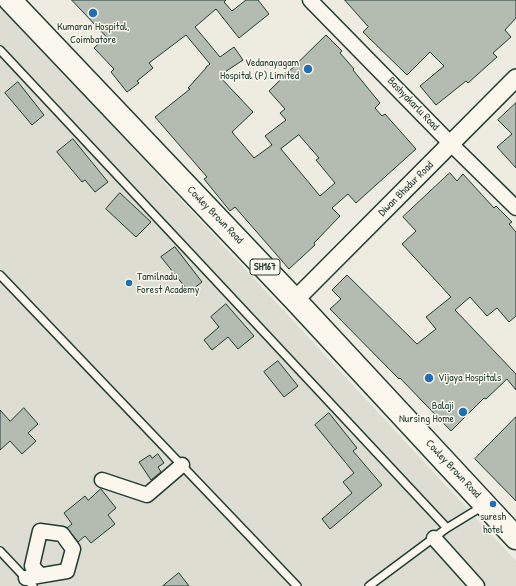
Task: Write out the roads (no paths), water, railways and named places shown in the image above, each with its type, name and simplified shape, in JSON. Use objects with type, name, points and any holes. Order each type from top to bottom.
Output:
[{"type":"main road","name":"Cowley Brown Road","points":[[10,0],[295,300],[516,538]]},
{"type":"street","name":"Bashyakarlu Road","points":[[310,0],[516,208]]},
{"type":"street","name":"Diwan Bhadur Road","points":[[295,300],[516,78]]},
{"type":"street","points":[[102,480],[148,496],[182,465]]},
{"type":"street","points":[[434,538],[477,586]]},
{"type":"lane","points":[[0,50],[447,528]]},
{"type":"lane","points":[[0,275],[297,586]]},
{"type":"lane","points":[[368,586],[447,528],[485,505]]},
{"type":"lane","points":[[0,551],[33,580]]},
{"type":"place","name":"Kumaran Hospital, Coimbatore","points":[[93,13]]},
{"type":"place","name":"Vedanayagam Hospital (P) Limited","points":[[308,69]]},
{"type":"place","name":"Tamilnadu Forest Academy","points":[[129,283]]},
{"type":"place","name":"Vijaya Hospitals","points":[[429,378]]},
{"type":"place","name":"Balaji Nursing Home","points":[[463,412]]},
{"type":"place","name":"suresh hotel","points":[[493,504]]}]
